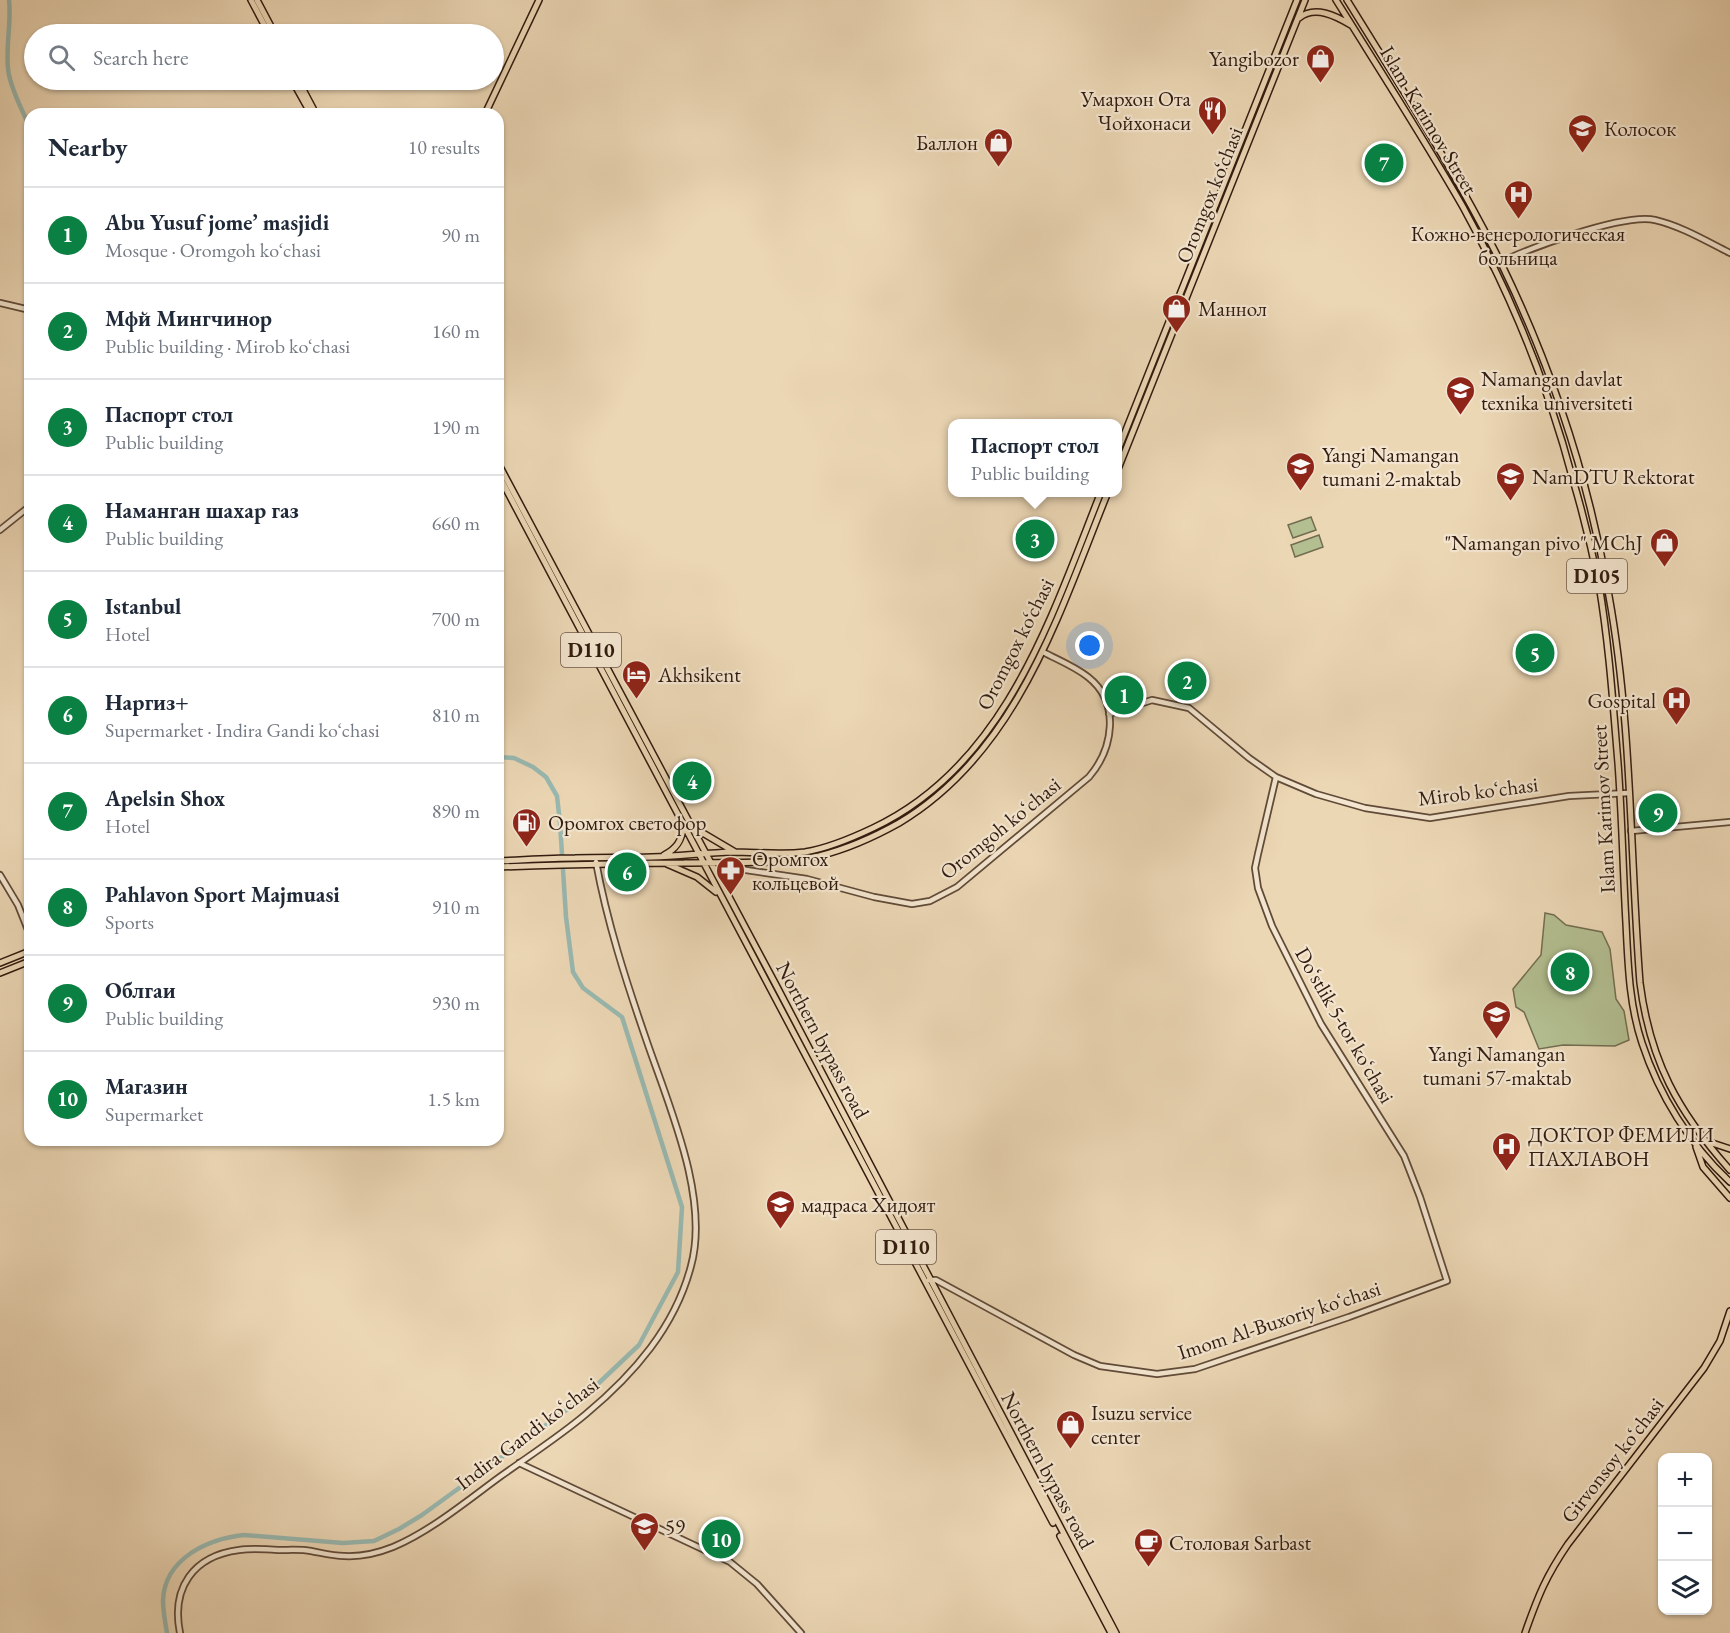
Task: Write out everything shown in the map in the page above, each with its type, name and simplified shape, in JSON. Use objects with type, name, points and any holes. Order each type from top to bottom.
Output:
[{"type":"main road","points":[[251,0],[264,24]]},
{"type":"main road","points":[[257,0],[270,24]]},
{"type":"main road","points":[[504,74],[539,0]]},
{"type":"main road","name":"Oromgox ko‘chasi","points":[[1122,458],[1305,0]]},
{"type":"main road","name":"Islam Karimov Street","points":[[1336,0],[1440,166],[1493,266],[1523,331],[1558,429],[1592,553],[1610,664],[1631,994],[1642,1042],[1661,1089],[1696,1145],[1730,1182]]},
{"type":"main road","name":"Islam Karimov Street","points":[[1347,0],[1448,165],[1500,262],[1533,336],[1568,430],[1598,542],[1611,605],[1629,793],[1641,996],[1653,1047],[1666,1080],[1680,1106],[1704,1141],[1730,1170]]},
{"type":"main road","name":"Oromgox ko‘chasi","points":[[1122,440],[1295,2]]},
{"type":"main road","points":[[1297,19],[1307,13],[1320,12],[1354,27]]},
{"type":"main road","points":[[297,90],[307,108]]},
{"type":"main road","points":[[303,90],[313,108]]},
{"type":"main road","points":[[488,108],[496,90]]},
{"type":"main road","name":"Northern bypass road","points":[[504,475],[686,825],[700,862],[854,1135],[926,1280]]},
{"type":"main road","name":"Northern bypass road","points":[[504,485],[686,825],[706,854],[725,889],[848,1139],[926,1280],[1111,1633]]},
{"type":"main road","name":"Oromgox ko‘chasi","points":[[766,857],[823,848],[882,824],[927,796],[974,749],[1005,707],[1032,657],[1099,497]]},
{"type":"main road","name":"Oromgox ko‘chasi","points":[[766,857],[802,858],[838,850],[880,834],[927,804],[965,770],[1020,696],[1042,652],[1106,497]]},
{"type":"main road","points":[[661,860],[680,843],[686,825],[736,852]]},
{"type":"main road","points":[[661,860],[736,852],[766,857]]},
{"type":"main road","points":[[504,861],[554,862],[575,865],[661,860],[711,863],[738,862],[766,857]]},
{"type":"main road","points":[[504,866],[573,858],[596,862]]},
{"type":"main road","points":[[661,860],[697,877],[718,894]]},
{"type":"main road","points":[[725,889],[730,873],[738,862]]},
{"type":"main road","points":[[1626,922],[1636,921]]},
{"type":"main road","points":[[0,963],[24,953]]},
{"type":"main road","points":[[0,973],[24,963]]},
{"type":"main road","points":[[848,1139],[854,1135]]},
{"type":"main road","points":[[1704,1141],[1730,1149]]},
{"type":"main road","points":[[1696,1145],[1703,1167],[1730,1198]]},
{"type":"main road","name":"Girvonsoy koʻchasi","points":[[1525,1633],[1548,1572],[1704,1368],[1720,1341],[1730,1311]]},
{"type":"main road","name":"Northern bypass road","points":[[1080,1570],[1116,1633]]},
{"type":"street","points":[[1493,266],[1532,248],[1581,233],[1644,219],[1655,220],[1701,238],[1730,253]]},
{"type":"street","points":[[0,303],[24,309]]},
{"type":"street","points":[[1163,337],[1170,340]]},
{"type":"street","points":[[0,530],[24,511]]},
{"type":"street","name":"Oromgoh koʻchasi","points":[[738,862],[738,867],[746,870],[807,879],[896,902],[912,904],[930,901],[944,895],[1089,777],[1105,754],[1111,728],[1109,714],[1099,690],[1090,678],[1067,663],[1042,652]]},
{"type":"street","name":"Mirob koʻchasi","points":[[1109,714],[1152,700],[1189,708],[1249,758],[1276,777],[1316,794],[1365,808],[1430,818],[1569,796],[1629,793]]},
{"type":"street","name":"Doʻstlik 5-tor koʻchasi","points":[[1276,777],[1257,861],[1258,888],[1272,926],[1321,1023],[1404,1156],[1447,1281]]},
{"type":"street","points":[[1631,831],[1730,822]]},
{"type":"street","name":"Indira Gandi koʻchasi","points":[[180,1633],[178,1604],[182,1589],[192,1573],[214,1557],[246,1549],[311,1551],[344,1556],[382,1551],[421,1532],[586,1414],[644,1359],[655,1344],[681,1296],[692,1264],[696,1228],[693,1190],[669,1103],[619,958],[596,862]]},
{"type":"street","points":[[0,874],[24,920]]},
{"type":"street","name":"Imom Al-Buxoriy koʻchasi","points":[[926,1280],[936,1280],[1050,1343],[1100,1366],[1157,1374],[1195,1369],[1447,1281]]},
{"type":"street","points":[[519,1464],[730,1562],[757,1584],[801,1633]]},
{"type":"green space","points":[[1311,517],[1316,530],[1293,538],[1288,525]]},
{"type":"green space","points":[[1319,535],[1323,547],[1295,557],[1291,545]]},
{"type":"green space","points":[[1545,913],[1554,915],[1566,925],[1602,932],[1610,949],[1616,999],[1624,1011],[1629,1040],[1615,1046],[1563,1045],[1539,1049],[1524,1012],[1516,1007],[1513,989],[1541,955]]},
{"type":"waterway","points":[[9,0],[7,57],[9,75],[24,114]]},
{"type":"waterway","points":[[167,1633],[163,1604],[166,1585],[171,1573],[191,1553],[216,1541],[244,1535],[343,1543],[374,1541],[399,1529],[422,1515],[583,1398],[639,1345],[678,1272],[682,1207],[622,1017],[583,988],[573,972],[566,917],[557,796],[546,777],[533,767],[514,758],[504,757]]},
{"type":"place","name":"Yangibozor","points":[[1320,84]]},
{"type":"place","name":"Умархон Ота Чойхонаси","points":[[1212,136]]},
{"type":"place","name":"Колосок","points":[[1583,154]]},
{"type":"place","name":"Apelsin Shox","points":[[1384,163]]},
{"type":"place","name":"Баллон","points":[[999,168]]},
{"type":"place","name":"Кожно-венерологическая больница","points":[[1518,220]]},
{"type":"place","name":"Маннол","points":[[1177,334]]},
{"type":"place","name":"Namangan davlat texnika universiteti","points":[[1460,416]]},
{"type":"place","name":"Yangi Namangan tumani 2-maktab","points":[[1301,492]]},
{"type":"place","name":"NamDTU Rektorat","points":[[1511,502]]},
{"type":"place","name":"Паспорт стол","points":[[1035,539]]},
{"type":"place","name":"\"Namangan pivo\" MChJ","points":[[1664,568]]},
{"type":"place","name":"Istanbul","points":[[1535,653]]},
{"type":"place","name":"Мфй Мингчинор","points":[[1187,681]]},
{"type":"place","name":"Abu Yusuf jome’ masjidi","points":[[1124,695]]},
{"type":"place","name":"Akhsikent","points":[[637,700]]},
{"type":"place","name":"Gospital","points":[[1677,726]]},
{"type":"place","name":"Наманган шахар газ","points":[[692,781]]},
{"type":"place","name":"Облгаи","points":[[1658,813]]},
{"type":"place","name":"Оромгох светофор","points":[[527,848]]},
{"type":"place","name":"Наргиз+","points":[[627,872]]},
{"type":"place","name":"Оромгох кольцевой","points":[[731,896]]},
{"type":"place","name":"Pahlavon Sport Majmuasi","points":[[1570,972]]},
{"type":"place","name":"Yangi Namangan tumani 57-maktab","points":[[1497,1040]]},
{"type":"place","name":"ДОКТОР ФЕМИЛИ ПАХЛАВОН","points":[[1507,1172]]},
{"type":"place","name":"мадраса Хидоят","points":[[780,1230]]},
{"type":"place","name":"Isuzu service center","points":[[1070,1450]]},
{"type":"place","name":"Магазин","points":[[721,1539]]},
{"type":"place","name":"59","points":[[644,1552]]},
{"type":"place","name":"Столовая Sarbast","points":[[1148,1568]]}]
